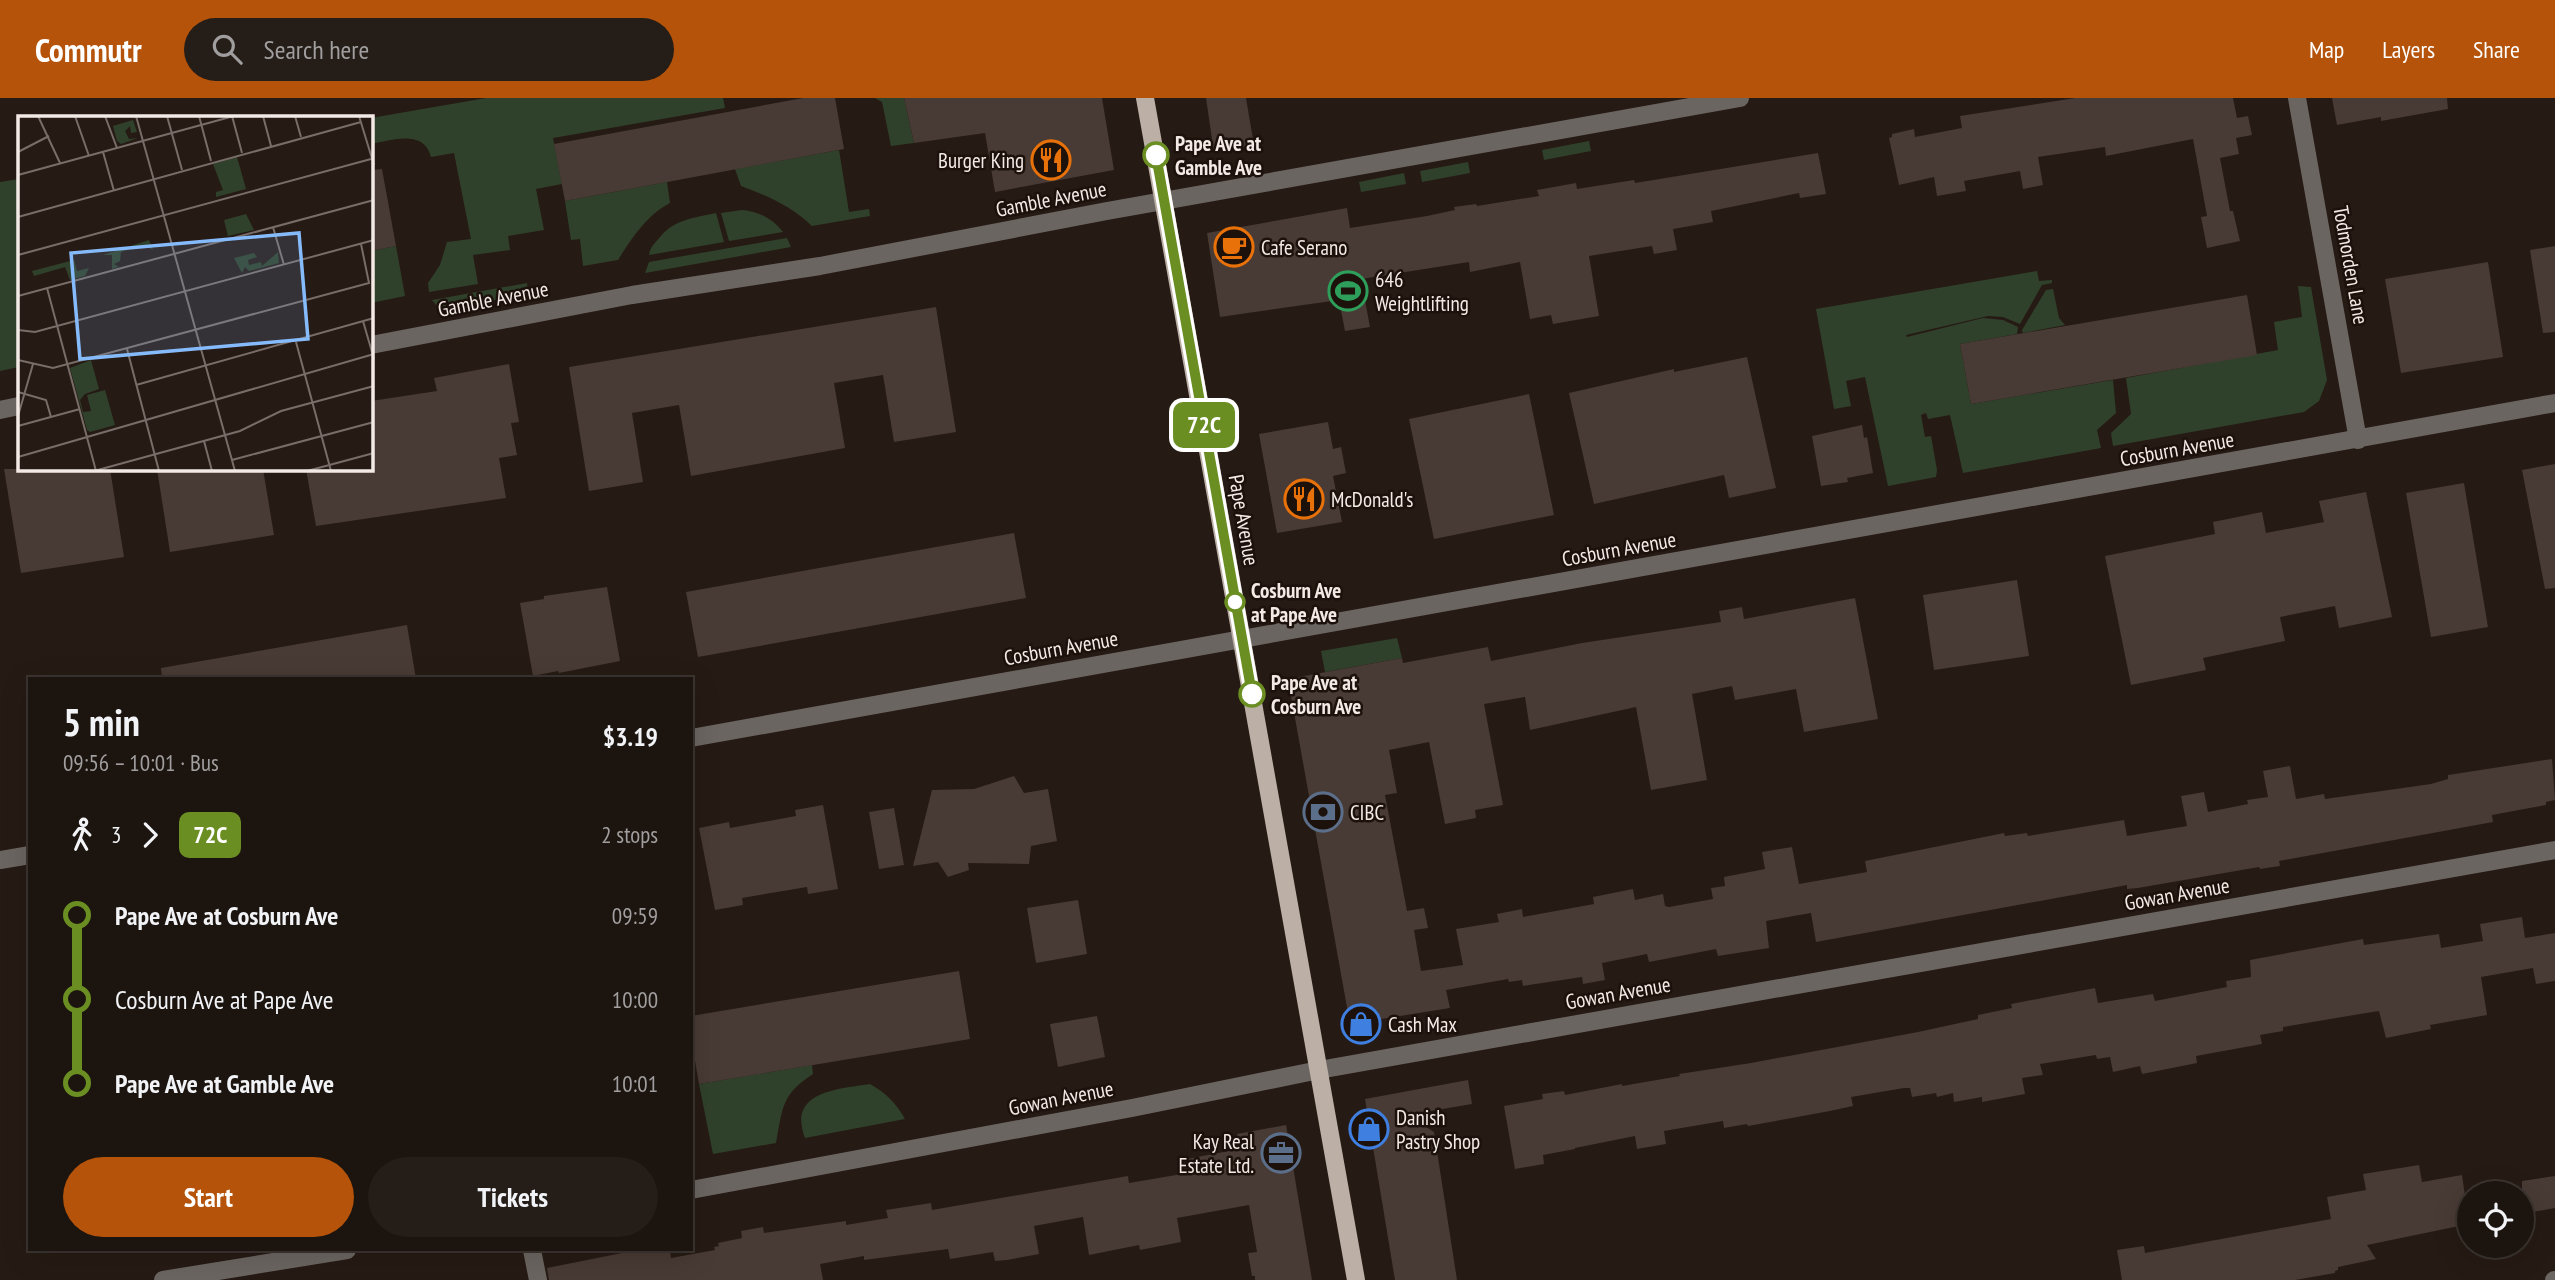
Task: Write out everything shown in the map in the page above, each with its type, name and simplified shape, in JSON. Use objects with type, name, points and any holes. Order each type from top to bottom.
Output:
[{"type":"main road","name":"Pape Avenue","points":[[1145,98],[1356,1280]]},
{"type":"street","name":"Gamble Avenue","points":[[373,345],[632,295],[820,267],[1740,98]]},
{"type":"street","name":"Todmorden Lane","points":[[2297,98],[2358,440]]},
{"type":"street","name":"Cosburn Avenue","points":[[693,738],[2555,403]]},
{"type":"street","points":[[0,410],[18,406]]},
{"type":"street","name":"Gowan Avenue","points":[[693,1190],[1132,1108],[1319,1070],[2555,850]]},
{"type":"street","points":[[0,860],[28,855]]},
{"type":"street","points":[[163,1280],[340,1251]]},
{"type":"street","points":[[532,1251],[538,1280]]},
{"type":"green space","points":[[486,98],[723,98],[725,108],[553,138],[562,184],[536,189],[544,230],[508,236],[510,250],[473,255],[478,284],[429,292],[428,283],[440,265],[447,242],[471,239],[454,153],[431,157],[422,143],[406,138],[373,144],[373,118]]},
{"type":"green space","points":[[875,98],[904,98],[914,143],[891,146],[882,102]]},
{"type":"green space","points":[[1589,141],[1591,151],[1544,160],[1542,150]]},
{"type":"green space","points":[[839,150],[849,212],[869,209],[870,216],[812,226],[779,202],[741,186],[735,169]]},
{"type":"green space","points":[[1468,162],[1470,173],[1422,182],[1420,171]]},
{"type":"green space","points":[[1404,173],[1406,184],[1361,192],[1359,182]]},
{"type":"green space","points":[[18,179],[18,367],[0,371],[0,182]]},
{"type":"green space","points":[[667,182],[670,203],[647,221],[618,260],[583,266],[580,239],[571,240],[565,201]]},
{"type":"green space","points":[[742,210],[765,216],[783,232],[729,241],[721,213]]},
{"type":"green space","points":[[716,213],[724,242],[649,255],[655,243],[672,226]]},
{"type":"green space","points":[[787,238],[791,247],[645,273],[649,262]]},
{"type":"green space","points":[[396,246],[405,296],[373,303],[373,251]]},
{"type":"green space","points":[[2037,271],[2039,281],[2052,280],[2052,283],[2042,285],[2020,324],[2003,317],[1988,316],[1906,335],[1907,337],[1983,318],[2003,320],[2018,327],[2017,334],[1960,344],[1971,404],[2113,380],[2116,413],[2097,430],[2101,448],[1963,473],[1950,415],[1928,419],[1926,413],[1921,415],[1925,437],[1931,436],[1936,477],[1888,486],[1865,377],[1846,381],[1851,406],[1834,409],[1816,309]]},
{"type":"green space","points":[[527,283],[528,294],[440,310],[432,300]]},
{"type":"green space","points":[[2298,286],[2311,287],[2327,380],[2319,401],[2304,412],[2113,446],[2111,433],[2131,414],[2126,378],[2278,350],[2274,322],[2302,317]]},
{"type":"green space","points":[[2053,289],[2059,318],[2065,325],[2023,333],[2022,330],[2046,290]]},
{"type":"green space","points":[[1397,638],[1402,658],[1325,672],[1321,651]]},
{"type":"green space","points":[[812,1065],[813,1074],[795,1089],[785,1103],[776,1143],[713,1154],[699,1084]]},
{"type":"green space","points":[[870,1084],[890,1099],[905,1119],[805,1138],[801,1122],[803,1110],[809,1102],[831,1091]]},
{"type":"building","points":[[803,98],[835,98],[844,149],[565,201],[554,144]]},
{"type":"building","points":[[904,98],[1102,98],[1114,170],[995,192],[985,133],[914,143]]},
{"type":"building","points":[[1206,98],[1246,98],[1254,145],[1214,153]]},
{"type":"building","points":[[2075,98],[2233,98],[2237,118],[2248,116],[2252,135],[2236,138],[2239,154],[2220,158],[2230,211],[2233,211],[2240,241],[2207,248],[2201,217],[2207,216],[2193,139],[2106,156],[2105,147],[2038,157],[2043,185],[2023,189],[2020,171],[1964,181],[1966,191],[1937,196],[1934,177],[1899,185],[1889,138],[1892,134],[1914,129],[1915,137],[1962,128],[1960,116]]},
{"type":"building","points":[[2332,98],[2447,98],[2448,109],[2381,121],[2381,117],[2337,125]]},
{"type":"building","points":[[1818,153],[1826,194],[1800,198],[1799,193],[1711,211],[1713,222],[1673,229],[1677,250],[1654,254],[1652,246],[1589,256],[1599,316],[1553,324],[1551,315],[1530,319],[1520,262],[1470,272],[1469,262],[1361,279],[1370,327],[1345,331],[1339,300],[1220,317],[1207,233],[1347,208],[1350,228],[1427,216],[1455,210],[1454,207],[1539,196],[1537,190],[1576,183],[1577,189],[1634,180],[1635,183]]},
{"type":"building","points":[[382,169],[396,246],[373,251],[373,170]]},
{"type":"building","points":[[2555,246],[2555,332],[2543,333],[2530,250]]},
{"type":"building","points":[[2488,262],[2503,357],[2401,373],[2385,279]]},
{"type":"building","points":[[2247,295],[2257,355],[1971,404],[1960,344]]},
{"type":"building","points":[[936,307],[956,432],[894,442],[883,375],[834,383],[845,448],[691,476],[679,405],[632,413],[643,482],[589,491],[569,367]]},
{"type":"building","points":[[1747,357],[1776,488],[1729,498],[1724,475],[1594,504],[1569,393],[1674,369],[1674,372]]},
{"type":"building","points":[[509,364],[519,422],[511,423],[517,455],[499,458],[506,498],[316,526],[306,471],[373,471],[373,401],[437,391],[434,378]]},
{"type":"building","points":[[1529,394],[1554,515],[1434,539],[1409,419]]},
{"type":"building","name":"McDonald's","points":[[1328,422],[1333,449],[1341,447],[1346,473],[1333,476],[1342,522],[1277,533],[1259,434]]},
{"type":"building","points":[[1862,425],[1864,438],[1867,437],[1873,473],[1847,478],[1848,482],[1821,486],[1812,436]]},
{"type":"building","points":[[2555,464],[2555,588],[2545,589],[2522,470]]},
{"type":"building","points":[[4,469],[110,471],[124,557],[21,573]]},
{"type":"building","points":[[157,471],[263,471],[274,535],[170,552]]},
{"type":"building","points":[[2464,483],[2488,627],[2431,637],[2406,493]]},
{"type":"building","points":[[2366,492],[2392,617],[2339,628],[2335,606],[2280,617],[2285,641],[2203,658],[2206,670],[2131,685],[2105,556],[2215,534],[2213,522],[2262,512],[2266,533],[2324,522],[2319,501]]},
{"type":"building","points":[[1014,533],[1026,598],[698,657],[686,592]]},
{"type":"building","points":[[2017,580],[2029,656],[1934,670],[1923,595]]},
{"type":"building","points":[[607,587],[620,661],[533,676],[520,603],[544,599],[544,596]]},
{"type":"building","points":[[1855,598],[1878,719],[1804,732],[1796,689],[1735,700],[1732,686],[1692,694],[1707,780],[1651,790],[1636,707],[1530,730],[1525,697],[1484,704],[1503,805],[1475,810],[1476,818],[1445,824],[1429,742],[1389,750],[1397,793],[1385,795],[1407,911],[1424,908],[1428,928],[1414,930],[1421,971],[1463,965],[1456,929],[1499,922],[1497,914],[1522,909],[1523,917],[1594,904],[1593,897],[1633,889],[1635,900],[1663,894],[1665,906],[1669,907],[1713,899],[1711,888],[1725,886],[1724,877],[1765,869],[1762,852],[1792,847],[1799,884],[1867,872],[1865,861],[2004,833],[2005,836],[2027,833],[2028,836],[2124,820],[2127,836],[2187,826],[2181,796],[2204,792],[2208,812],[2248,804],[2247,800],[2268,797],[2263,771],[2290,766],[2296,799],[2324,794],[2325,799],[2431,784],[2448,779],[2448,775],[2552,759],[2555,800],[2546,802],[2546,805],[2492,815],[2493,822],[2279,861],[2280,866],[2259,867],[2138,888],[2127,889],[2127,885],[1816,942],[1811,913],[1766,921],[1769,948],[1718,956],[1716,949],[1649,962],[1647,954],[1602,963],[1605,980],[1583,984],[1582,977],[1523,986],[1522,980],[1509,982],[1508,979],[1446,990],[1450,1008],[1350,1024],[1288,679],[1402,658],[1403,663],[1488,647],[1491,661],[1582,643],[1721,622],[1719,611],[1742,607],[1744,619]]},
{"type":"building","points":[[407,625],[416,677],[162,677],[161,668]]},
{"type":"building","points":[[1014,776],[1024,793],[1048,789],[1057,841],[1031,846],[1029,864],[968,863],[969,870],[948,877],[938,862],[913,866],[932,790],[974,789]]},
{"type":"building","points":[[823,805],[838,889],[808,894],[807,887],[742,898],[743,905],[715,910],[699,828],[729,822],[730,828],[796,816],[795,810]]},
{"type":"building","points":[[894,808],[904,865],[879,869],[869,812]]},
{"type":"building","points":[[1078,900],[1087,954],[1036,963],[1027,908]]},
{"type":"building","points":[[2522,917],[2525,938],[2555,933],[2555,981],[2536,984],[2533,968],[2481,977],[2487,1015],[2430,1025],[2431,1029],[2386,1038],[2379,1011],[2283,1027],[2283,1031],[2260,1035],[2262,1044],[2196,1056],[2197,1063],[2142,1074],[2140,1066],[2113,1072],[2110,1057],[2097,1059],[2096,1055],[2040,1064],[2043,1075],[2022,1078],[2025,1094],[1982,1102],[1982,1097],[1954,1102],[1953,1093],[1937,1097],[1936,1093],[1912,1097],[1910,1088],[1904,1088],[1851,1097],[1853,1106],[1748,1126],[1724,1128],[1723,1121],[1664,1131],[1666,1144],[1637,1149],[1635,1136],[1575,1148],[1543,1155],[1544,1164],[1515,1169],[1504,1106],[1543,1099],[1542,1094],[1564,1091],[1565,1095],[1622,1086],[1918,1032],[1978,1019],[1978,1015],[2012,1008],[2011,1004],[2095,988],[2098,1003],[2153,994],[2155,1001],[2227,987],[2226,981],[2251,977],[2250,960],[2363,939],[2364,945],[2439,934],[2441,948],[2483,941],[2480,924]]},
{"type":"building","points":[[959,971],[970,1039],[699,1084],[693,1049],[693,1016]]},
{"type":"building","points":[[1097,1016],[1105,1057],[1058,1067],[1050,1024]]},
{"type":"building","points":[[1468,1080],[1472,1104],[1407,1115],[1434,1132],[1457,1280],[1395,1280],[1365,1099]]},
{"type":"building","points":[[1286,1125],[1312,1280],[1255,1280],[1248,1253],[1257,1252],[1249,1205],[1177,1218],[1181,1242],[1140,1250],[1139,1245],[1089,1255],[1083,1217],[1034,1226],[1039,1254],[1007,1260],[995,1261],[993,1252],[950,1259],[948,1249],[864,1260],[864,1256],[820,1264],[823,1280],[549,1280],[547,1268],[632,1251],[670,1251],[671,1258],[715,1250],[714,1247],[719,1246],[718,1243],[742,1238],[741,1231],[763,1227],[764,1233],[846,1221],[846,1225],[888,1218],[886,1210],[931,1203],[932,1210],[1128,1176],[1129,1183],[1182,1174],[1182,1160],[1239,1149],[1237,1134]]},
{"type":"building","points":[[2419,1165],[2422,1182],[2462,1175],[2463,1181],[2457,1181],[2457,1226],[2367,1245],[2376,1259],[2338,1267],[2335,1273],[2295,1280],[2122,1280],[2117,1250],[2144,1246],[2145,1253],[2331,1219],[2327,1197],[2366,1190],[2363,1174]]},
{"type":"building","points":[[2555,1176],[2555,1208],[2534,1212],[2534,1181],[2522,1181]]},
{"type":"bus line","name":"72C","points":[[1156,155],[1252,694]]},
{"type":"place","name":"Pape Ave at Gamble Ave","points":[[1156,155]]},
{"type":"place","name":"Burger King","points":[[1051,160]]},
{"type":"place","name":"Cafe Serano","points":[[1234,247]]},
{"type":"place","name":"646 Weightlifting","points":[[1348,291]]},
{"type":"place","name":"McDonald's","points":[[1304,499]]},
{"type":"place","name":"Cosburn Ave at Pape Ave","points":[[1235,602]]},
{"type":"place","name":"Pape Ave at Cosburn Ave","points":[[1252,694]]},
{"type":"place","name":"CIBC","points":[[1323,812]]},
{"type":"place","name":"Cash Max","points":[[1361,1024]]},
{"type":"place","name":"Danish Pastry Shop","points":[[1369,1129]]},
{"type":"place","name":"Kay Real Estate Ltd.","points":[[1281,1153]]}]
